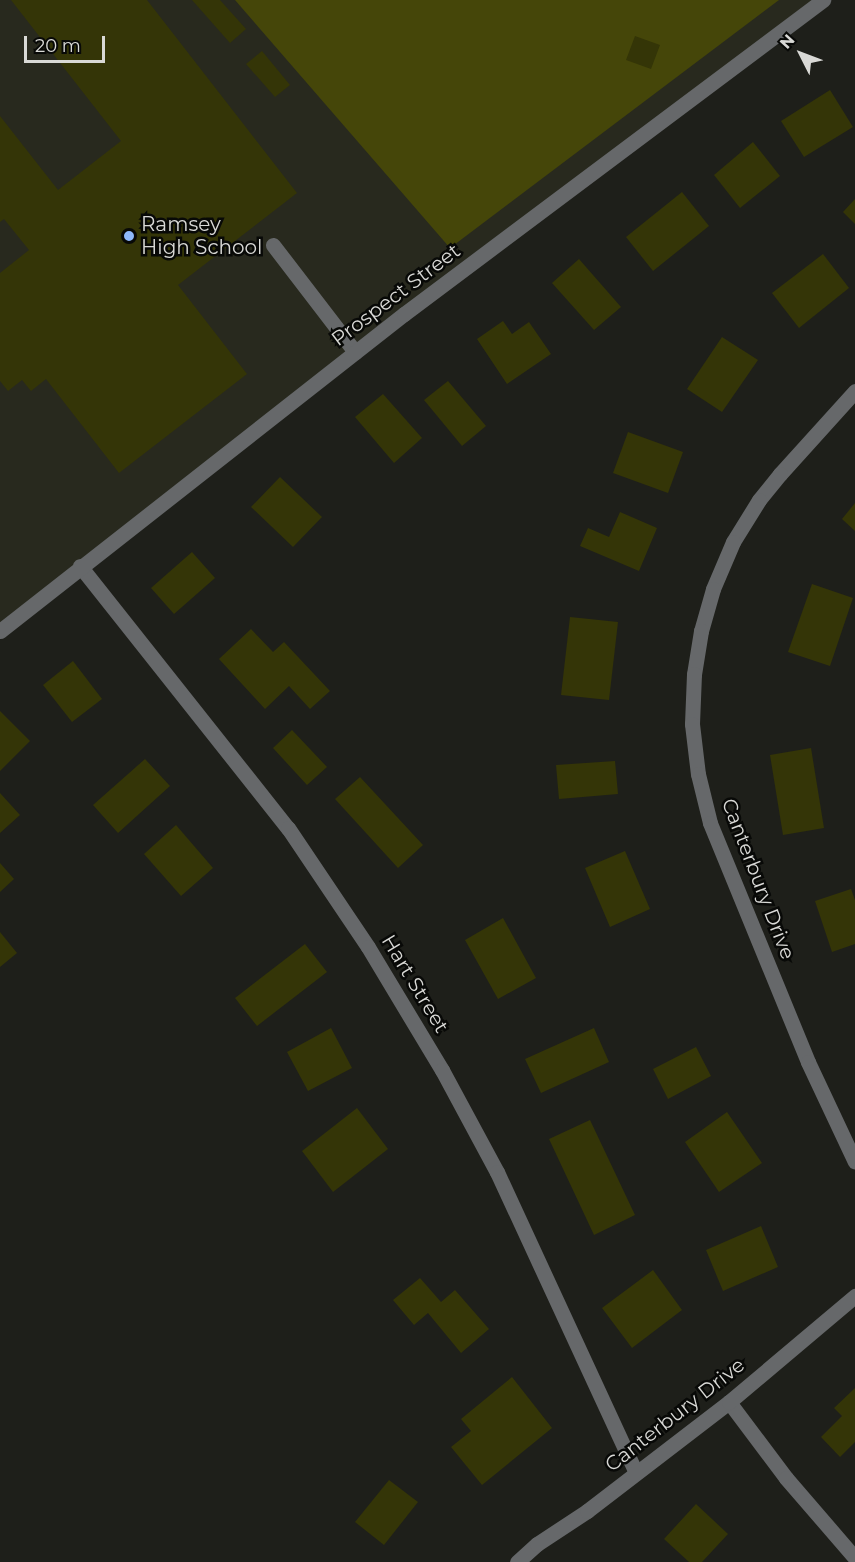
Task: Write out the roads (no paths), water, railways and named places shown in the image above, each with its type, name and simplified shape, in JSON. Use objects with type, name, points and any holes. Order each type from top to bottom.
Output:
[{"type":"street","name":"Prospect Street","points":[[0,631],[355,352],[824,0]]},
{"type":"street","points":[[273,244],[355,352]]},
{"type":"street","name":"Canterbury Drive","points":[[855,391],[780,474],[759,500],[733,542],[713,589],[701,631],[694,674],[692,724],[698,774],[710,823],[808,1062],[855,1162]]},
{"type":"street","name":"Hart Street","points":[[80,566],[288,828],[368,947],[442,1070],[497,1172],[635,1471]]},
{"type":"street","name":"Canterbury Drive","points":[[517,1562],[537,1544],[587,1510],[635,1471],[729,1402],[855,1296]]},
{"type":"street","points":[[729,1402],[786,1478],[855,1558]]},
{"type":"place","name":"Ramsey High School","points":[[129,236]]}]
